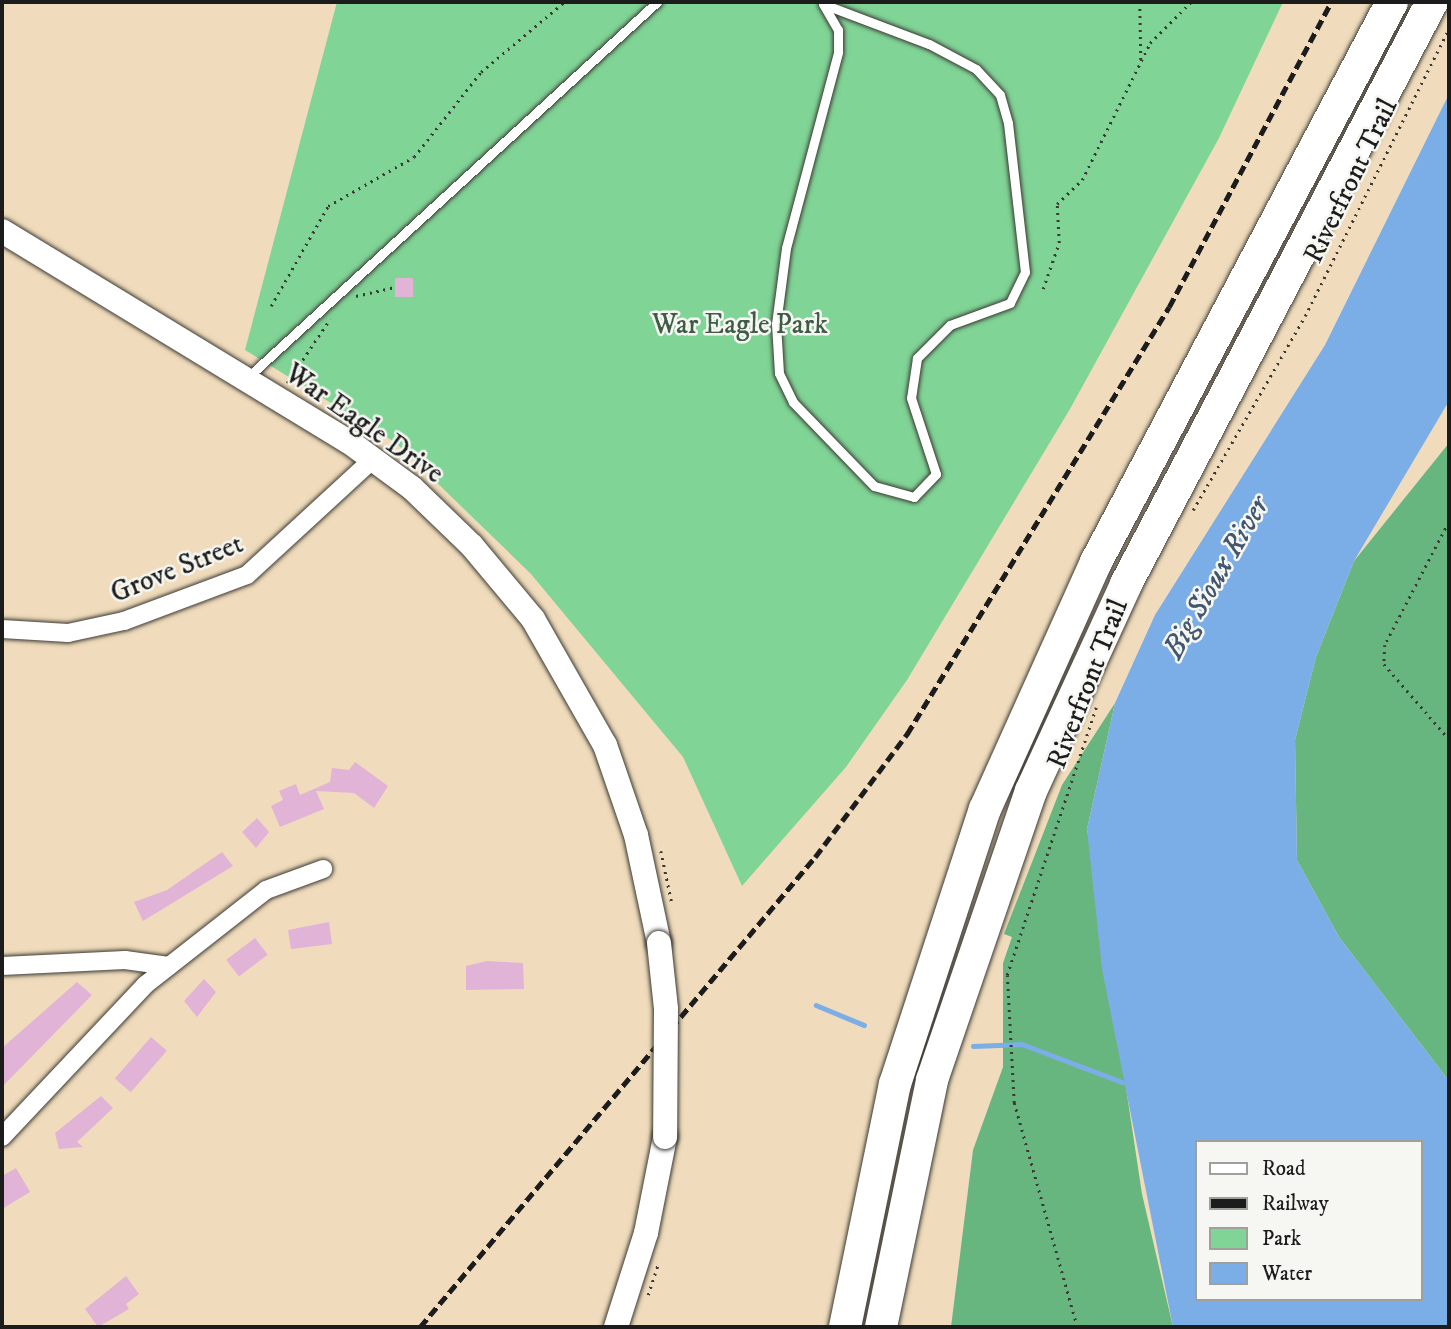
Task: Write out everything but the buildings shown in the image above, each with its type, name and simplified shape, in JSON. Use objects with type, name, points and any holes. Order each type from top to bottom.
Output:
[{"type":"highway","points":[[845,1327],[905,1049],[950,903],[1016,734],[1097,562],[1392,2]]},
{"type":"highway","points":[[881,1327],[932,1080],[1031,791],[1126,584],[1432,2]]},
{"type":"main road","name":"War Eagle Drive","points":[[2,232],[247,379],[373,459],[472,545],[533,620],[573,686],[605,745],[636,835],[659,943],[666,1009],[665,1137],[646,1233],[616,1327]]},
{"type":"street","name":"Grove Street","points":[[2,629],[68,632],[124,621],[247,575],[373,459]]},
{"type":"street","points":[[2,1137],[169,966],[266,890],[323,869]]},
{"type":"street","points":[[2,965],[125,960],[169,966]]},
{"type":"lane","points":[[247,379],[657,2]]},
{"type":"lane","points":[[820,3],[929,44],[976,69],[1000,95],[1008,123],[1024,272],[1010,303],[950,326],[917,358],[911,398],[936,474],[914,497],[894,497],[874,486],[793,401],[779,373],[776,324],[786,248],[838,52],[838,30],[820,3]]},
{"type":"path","points":[[271,306],[328,206],[414,157],[481,72],[564,2]]},
{"type":"path","points":[[1140,2],[1141,60]]},
{"type":"path","points":[[1043,289],[1059,243],[1057,204],[1082,180],[1141,60],[1162,28],[1191,2]]},
{"type":"path","name":"Riverfront Trail","points":[[1189,516],[1306,316],[1449,28]]},
{"type":"path","points":[[346,303],[364,289],[395,287]]},
{"type":"path","points":[[278,398],[338,311]]},
{"type":"path","points":[[1449,522],[1385,645],[1384,664],[1449,739]]},
{"type":"path","name":"Riverfront Trail","points":[[1077,1327],[1009,1077],[1007,1005],[1010,956],[1098,702]]},
{"type":"green space","name":"War Eagle Park","points":[[337,2],[1283,2],[1219,138],[1070,409],[907,680],[846,767],[742,886],[683,757],[531,574],[396,443],[245,350]]},
{"type":"green space","points":[[1449,443],[1449,1081],[1339,937],[1297,860],[1295,740],[1316,657],[1354,561]]},
{"type":"green space","points":[[1115,703],[1087,829],[1142,1194],[1173,1327],[951,1327],[973,1150],[1003,1067],[1003,963],[1012,937],[1004,934],[1062,785]]},
{"type":"water","name":"Big Sioux River","points":[[1449,94],[1449,401],[1354,561],[1316,657],[1295,740],[1297,860],[1339,937],[1449,1081],[1449,1327],[1173,1327],[1102,969],[1087,829],[1115,703],[1155,615],[1325,345]]},
{"type":"waterway","points":[[816,1005],[864,1025]]},
{"type":"waterway","points":[[973,1046],[1022,1044],[1122,1082]]},
{"type":"railway","points":[[420,1327],[815,857],[907,734],[1169,307],[1331,2]]}]
